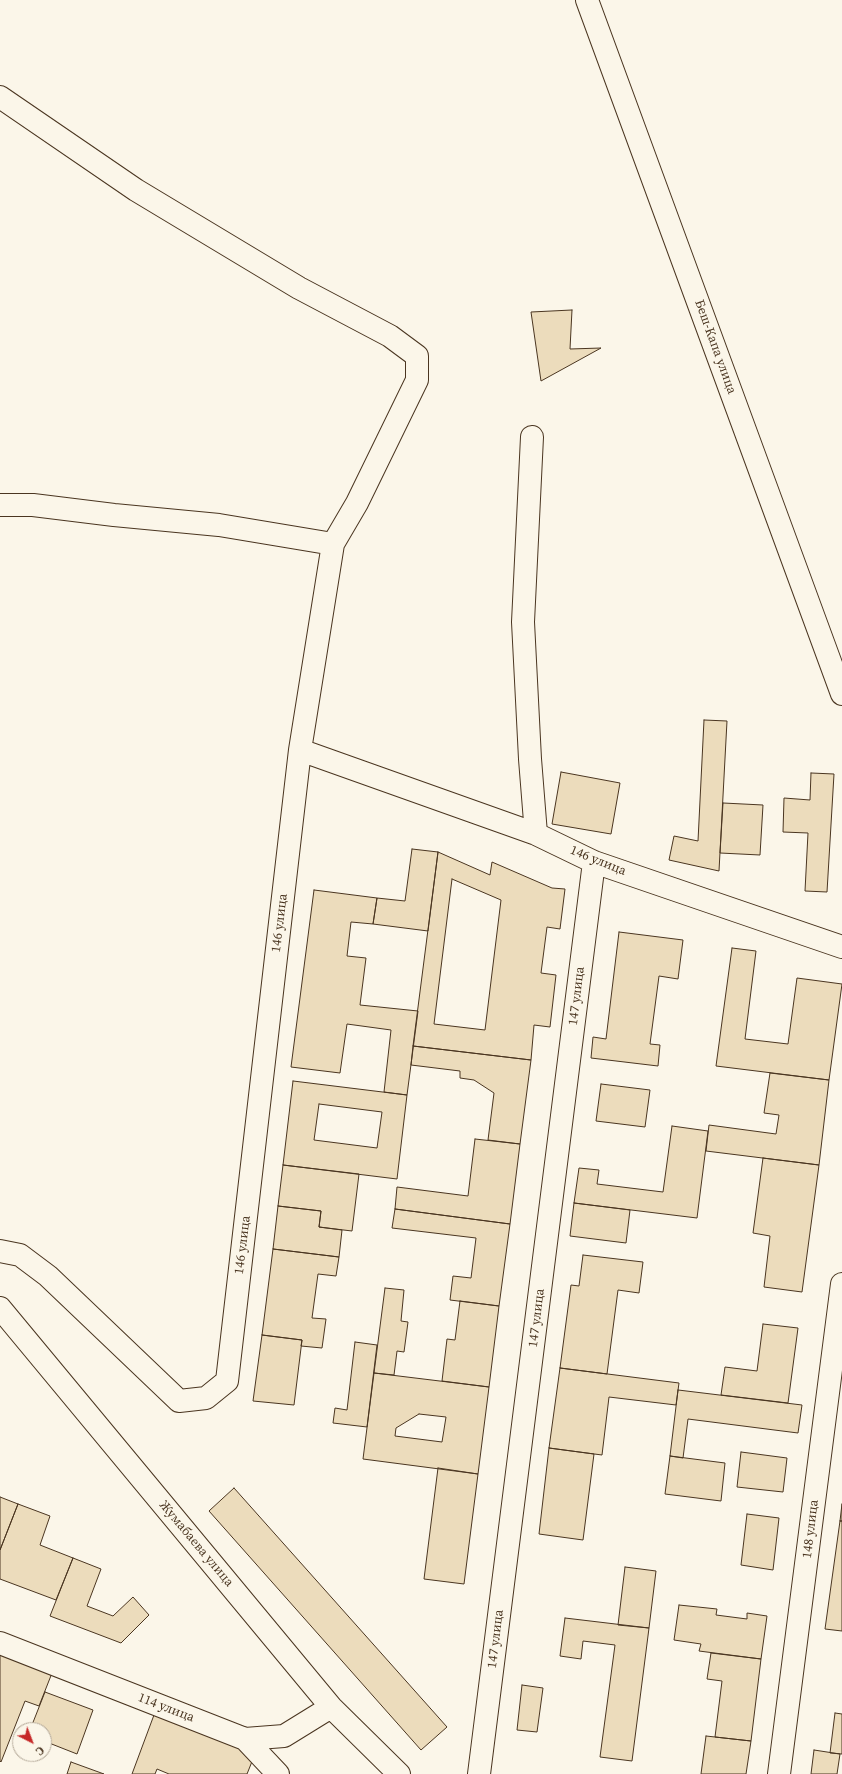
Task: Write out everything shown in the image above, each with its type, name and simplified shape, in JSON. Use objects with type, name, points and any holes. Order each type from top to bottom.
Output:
[{"type":"street","name":"Беш-Капа улица","points":[[587,0],[842,694]]},
{"type":"street","points":[[0,97],[136,190],[299,288],[390,336],[418,356],[417,380],[357,503],[333,544],[300,750]]},
{"type":"street","points":[[532,437],[523,622],[530,759],[536,834]]},
{"type":"street","points":[[0,506],[33,505],[114,515],[219,525],[333,544]]},
{"type":"street","name":"146 улица","points":[[0,1252],[20,1255],[48,1276],[179,1401],[206,1398],[227,1381],[300,750],[536,834],[594,862],[842,947]]},
{"type":"street","name":"147 улица","points":[[480,1774],[594,862]]},
{"type":"street","name":"148 улица","points":[[780,1774],[842,1284]]},
{"type":"street","name":"Жумабаева улица","points":[[0,1308],[331,1707],[399,1774]]},
{"type":"street","name":"114 улица","points":[[0,1643],[245,1739],[284,1736],[331,1707]]},
{"type":"street","points":[[245,1739],[278,1774]]},
{"type":"building","points":[[572,310],[570,349],[601,348],[541,381],[531,312]]},
{"type":"building","points":[[704,720],[727,721],[719,871],[669,860],[674,836],[698,841]]},
{"type":"building","points":[[561,772],[620,783],[611,834],[552,824]]},
{"type":"building","points":[[811,773],[834,774],[827,892],[805,891],[808,833],[783,832],[784,798],[810,800]]},
{"type":"building","points":[[723,803],[763,805],[760,855],[720,853]]},
{"type":"building","points":[[412,849],[438,852],[428,931],[373,924],[377,898],[405,901]]},
{"type":"building","points":[[438,852],[490,875],[492,862],[552,888],[565,889],[560,929],[547,927],[541,973],[556,975],[550,1027],[534,1025],[531,1060],[413,1046]],"holes":[[[452,879],[501,900],[485,1030],[434,1024]]]},
{"type":"building","points":[[314,890],[377,898],[373,924],[351,922],[347,956],[366,958],[360,1005],[418,1011],[407,1095],[384,1092],[391,1030],[347,1024],[340,1073],[291,1067]]},
{"type":"building","points":[[619,932],[683,940],[678,979],[659,976],[650,1044],[660,1045],[658,1066],[591,1058],[593,1037],[606,1039]]},
{"type":"building","points":[[732,948],[756,951],[745,1039],[788,1044],[797,978],[842,984],[829,1080],[716,1066]]},
{"type":"building","points":[[413,1046],[531,1060],[520,1144],[488,1140],[494,1093],[474,1080],[460,1078],[460,1071],[411,1065]]},
{"type":"building","points":[[770,1073],[829,1080],[819,1165],[706,1151],[709,1125],[776,1134],[779,1115],[764,1113]]},
{"type":"building","points":[[293,1081],[407,1095],[397,1179],[283,1165]],"holes":[[[319,1104],[382,1112],[377,1148],[314,1140]]]},
{"type":"building","points":[[601,1084],[650,1090],[645,1127],[596,1121]]},
{"type":"building","points":[[672,1126],[708,1131],[697,1218],[574,1203],[579,1168],[599,1170],[597,1184],[663,1192]]},
{"type":"building","points":[[475,1139],[520,1144],[510,1224],[395,1209],[397,1187],[468,1196]]},
{"type":"building","points":[[763,1158],[819,1165],[802,1292],[764,1287],[770,1236],[753,1233]]},
{"type":"building","points":[[283,1165],[359,1174],[352,1231],[319,1227],[321,1211],[278,1206]]},
{"type":"building","points":[[574,1203],[630,1210],[626,1243],[570,1236]]},
{"type":"building","points":[[278,1206],[321,1211],[319,1227],[342,1230],[339,1257],[273,1249]]},
{"type":"building","points":[[395,1209],[510,1224],[499,1306],[450,1300],[453,1276],[471,1278],[476,1238],[392,1228]]},
{"type":"building","points":[[273,1249],[339,1257],[336,1276],[318,1274],[312,1318],[326,1319],[322,1348],[301,1346],[302,1340],[262,1335]]},
{"type":"building","points":[[583,1255],[643,1262],[639,1293],[618,1290],[607,1374],[560,1368],[571,1285],[579,1286]]},
{"type":"building","points":[[385,1288],[404,1290],[401,1321],[408,1322],[404,1352],[397,1351],[394,1375],[374,1373]]},
{"type":"building","points":[[460,1301],[499,1306],[489,1387],[442,1381],[447,1339],[455,1340]]},
{"type":"building","points":[[763,1324],[798,1328],[788,1403],[721,1395],[725,1367],[757,1371]]},
{"type":"building","points":[[262,1335],[302,1340],[294,1405],[253,1401]]},
{"type":"building","points":[[355,1342],[377,1345],[367,1427],[333,1423],[335,1408],[347,1410]]},
{"type":"building","points":[[560,1368],[679,1383],[676,1405],[609,1397],[602,1455],[549,1448]]},
{"type":"building","points":[[374,1373],[489,1387],[478,1474],[363,1459]],"holes":[[[419,1414],[446,1417],[442,1442],[395,1436],[396,1428]]]},
{"type":"building","points":[[678,1390],[802,1405],[798,1433],[688,1419],[683,1458],[670,1456]]},
{"type":"building","points":[[549,1448],[594,1454],[583,1540],[539,1534]]},
{"type":"building","points":[[741,1452],[787,1458],[783,1492],[737,1487]]},
{"type":"building","points":[[670,1456],[725,1463],[721,1501],[665,1494]]},
{"type":"building","points":[[438,1468],[478,1474],[464,1584],[424,1579]]},
{"type":"building","points":[[234,1488],[447,1727],[421,1750],[209,1511]]},
{"type":"building","points":[[0,1497],[18,1504],[0,1550]]},
{"type":"building","points":[[18,1504],[50,1516],[40,1545],[73,1558],[56,1600],[0,1579],[0,1550]]},
{"type":"building","points":[[842,1504],[842,1521],[840,1521]]},
{"type":"building","points":[[747,1514],[779,1518],[773,1570],[741,1565]]},
{"type":"building","points":[[840,1521],[842,1521],[842,1631],[825,1629]]},
{"type":"building","points":[[73,1558],[101,1569],[87,1606],[113,1616],[133,1597],[149,1615],[121,1643],[50,1616]]},
{"type":"building","points":[[625,1567],[656,1571],[649,1628],[618,1625]]},
{"type":"building","points":[[679,1605],[717,1609],[716,1615],[747,1619],[747,1613],[767,1616],[761,1659],[699,1651],[701,1644],[674,1640]]},
{"type":"building","points":[[565,1618],[649,1628],[632,1761],[600,1757],[615,1645],[583,1641],[581,1659],[560,1656]]},
{"type":"building","points":[[0,1653],[52,1673],[39,1706],[25,1701],[17,1722],[12,1722],[12,1734],[1,1762]]},
{"type":"building","points":[[711,1653],[761,1659],[751,1741],[715,1737],[722,1681],[707,1679]]},
{"type":"building","points":[[522,1685],[543,1688],[537,1732],[517,1730]]},
{"type":"building","points":[[45,1692],[93,1710],[77,1754],[52,1744],[52,1722],[33,1722]]},
{"type":"building","points":[[835,1713],[842,1714],[842,1754],[830,1753]]},
{"type":"building","points":[[154,1715],[255,1754],[247,1774],[169,1774],[157,1769],[155,1774],[132,1774]]},
{"type":"building","points":[[706,1736],[751,1741],[746,1774],[701,1774]]},
{"type":"building","points":[[814,1750],[840,1754],[837,1774],[811,1774]]},
{"type":"building","points":[[71,1762],[104,1774],[67,1774]]}]
